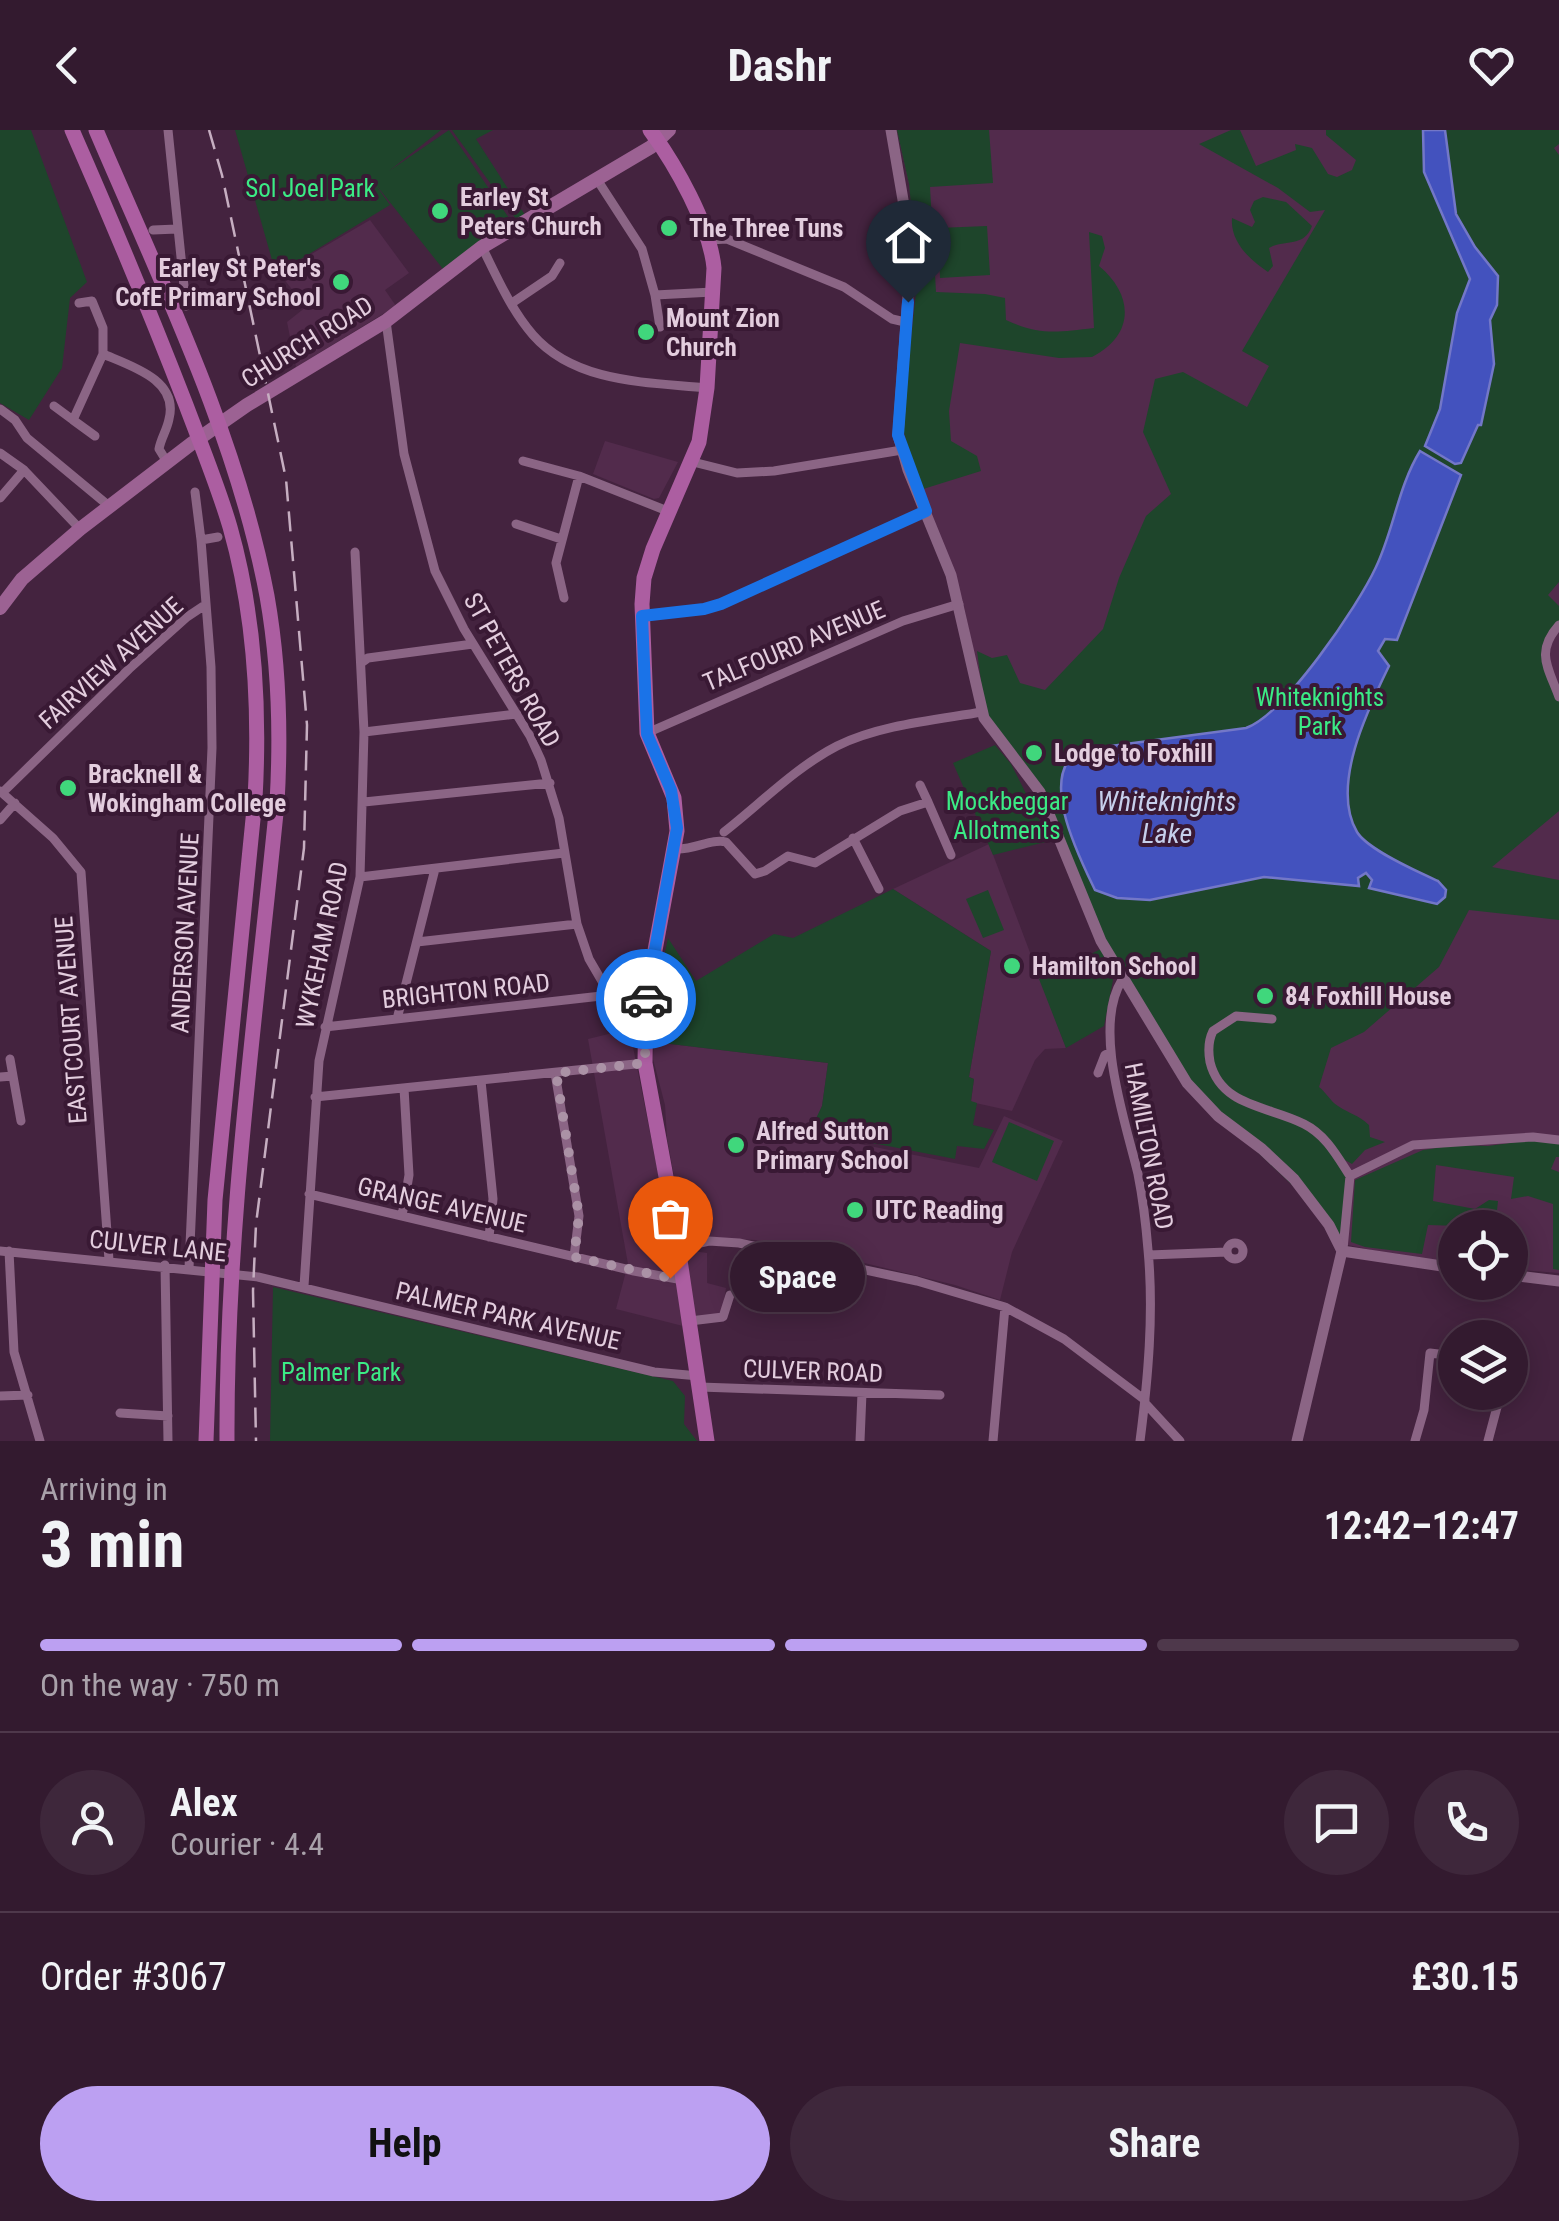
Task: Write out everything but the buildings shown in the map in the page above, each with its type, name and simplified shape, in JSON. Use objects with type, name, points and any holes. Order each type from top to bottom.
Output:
[{"type":"main road","points":[[72,130],[170,364],[220,497],[233,539],[250,627],[258,724],[256,800],[212,1240],[206,1441]]},
{"type":"main road","points":[[96,130],[224,440],[255,542],[278,686],[278,773],[234,1239],[228,1441]]},
{"type":"main road","points":[[639,130],[657,137],[670,176],[682,187],[709,240],[714,264],[708,388],[693,462],[646,569],[642,616],[647,734],[674,798],[677,828],[644,1014],[645,1063],[707,1441]]},
{"type":"main road","name":"CHURCH ROAD","points":[[0,608],[22,579],[80,529],[191,444],[247,405],[386,321],[482,248],[598,181],[657,137],[684,130]]},
{"type":"street","points":[[168,130],[186,306]]},
{"type":"street","points":[[891,130],[907,222],[909,282],[898,409],[902,450],[942,548],[959,604],[982,712],[1040,792],[1101,941],[1187,1083],[1218,1116],[1294,1179],[1329,1226],[1342,1251]]},
{"type":"street","points":[[598,181],[642,250],[660,327]]},
{"type":"street","points":[[153,230],[177,230]]},
{"type":"street","points":[[709,240],[727,240],[844,286],[892,319],[906,322]]},
{"type":"street","points":[[482,248],[533,335],[549,350],[599,374],[627,381],[708,388]]},
{"type":"street","points":[[512,303],[552,276],[560,263]]},
{"type":"street","points":[[73,420],[103,354],[103,328],[87,289]]},
{"type":"street","points":[[655,294],[713,292]]},
{"type":"street","points":[[78,303],[92,301]]},
{"type":"street","name":"ST PETERS ROAD","points":[[386,321],[404,454],[435,571],[472,644],[530,736],[550,783],[577,924],[589,958],[610,995]]},
{"type":"street","points":[[103,354],[160,382],[171,403],[160,449],[166,462]]},
{"type":"street","points":[[54,406],[95,436]]},
{"type":"street","points":[[0,408],[15,420],[27,438],[109,506]]},
{"type":"street","points":[[693,462],[737,473],[774,471],[902,450]]},
{"type":"street","points":[[0,453],[24,470],[80,529]]},
{"type":"street","points":[[529,476],[528,463],[580,476],[670,512]]},
{"type":"street","points":[[0,498],[24,470]]},
{"type":"street","points":[[564,598],[556,563],[580,476]]},
{"type":"street","name":"ANDERSON AVENUE","points":[[189,1268],[212,748],[212,667],[194,492]]},
{"type":"street","points":[[642,616],[721,604],[926,511]]},
{"type":"street","points":[[516,524],[561,539]]},
{"type":"street","points":[[201,540],[218,538]]},
{"type":"street","name":"WYKEHAM ROAD","points":[[307,1287],[304,1273],[315,1097],[325,1027],[360,877],[364,732],[355,552]]},
{"type":"street","points":[[548,587],[561,585]]},
{"type":"street","name":"TALFOURD AVENUE","points":[[647,734],[903,621],[959,604]]},
{"type":"street","name":"FAIRVIEW AVENUE","points":[[1,792],[187,616],[206,605]]},
{"type":"street","points":[[1559,625],[1546,640],[1544,650],[1559,697]]},
{"type":"street","points":[[362,663],[368,658],[472,644]]},
{"type":"street","points":[[724,832],[838,745],[886,730],[982,712]]},
{"type":"street","points":[[364,732],[516,714]]},
{"type":"street","points":[[364,802],[550,783]]},
{"type":"street","points":[[920,785],[951,855]]},
{"type":"street","name":"EASTCOURT AVENUE","points":[[1,792],[53,838],[80,872],[109,1260]]},
{"type":"street","points":[[0,820],[15,802]]},
{"type":"street","points":[[675,849],[697,849],[712,840],[726,842],[756,874],[788,856],[820,861],[852,838],[928,802]]},
{"type":"street","points":[[744,816],[754,828]]},
{"type":"street","points":[[852,838],[879,889]]},
{"type":"street","points":[[360,877],[564,853]]},
{"type":"street","points":[[397,1018],[435,870]]},
{"type":"street","points":[[417,942],[577,924]]},
{"type":"street","name":"HAMILTON ROAD","points":[[1122,980],[1114,1006],[1111,1052],[1138,1176],[1149,1255],[1145,1402],[1140,1441]]},
{"type":"street","points":[[610,995],[623,1009],[644,1014]]},
{"type":"street","name":"BRIGHTON ROAD","points":[[325,1027],[610,995]]},
{"type":"street","points":[[1272,1018],[1236,1016],[1213,1031],[1209,1055],[1215,1078],[1253,1108],[1302,1123],[1322,1136],[1350,1176],[1342,1251],[1297,1441]]},
{"type":"street","points":[[1098,1073],[1105,1055],[1111,1052]]},
{"type":"street","points":[[10,1059],[21,1121]]},
{"type":"street","points":[[315,1097],[645,1063]]},
{"type":"street","points":[[556,1073],[579,1216],[574,1257]]},
{"type":"street","points":[[0,1078],[13,1076]]},
{"type":"street","points":[[481,1080],[494,1199],[489,1237]]},
{"type":"street","points":[[402,1216],[409,1175],[404,1088]]},
{"type":"street","points":[[1350,1176],[1413,1145],[1559,1140]]},
{"type":"street","name":"GRANGE AVENUE","points":[[309,1194],[683,1280]]},
{"type":"street","points":[[678,1248],[709,1241],[738,1242],[917,1281],[1005,1307],[1064,1338],[1145,1402],[1180,1441]]},
{"type":"street","points":[[4,1251],[14,1352],[40,1441]]},
{"type":"street","name":"CULVER LANE","points":[[4,1251],[165,1265],[307,1287]]},
{"type":"street","points":[[1342,1251],[1438,1265]]},
{"type":"street","points":[[1149,1255],[1227,1252]]},
{"type":"street","points":[[165,1265],[168,1441]]},
{"type":"street","points":[[1528,1277],[1559,1281]]},
{"type":"street","name":"PALMER PARK AVENUE","points":[[307,1287],[699,1382]]},
{"type":"street","points":[[690,1321],[723,1318],[730,1295]]},
{"type":"street","points":[[993,1441],[1005,1307]]},
{"type":"street","points":[[1415,1441],[1424,1410],[1430,1353],[1438,1354]]},
{"type":"street","name":"CULVER ROAD","points":[[699,1382],[940,1395]]},
{"type":"street","points":[[860,1441],[862,1393]]},
{"type":"street","points":[[0,1396],[28,1395]]},
{"type":"street","points":[[1488,1441],[1497,1410]]},
{"type":"street","points":[[120,1413],[168,1416]]},
{"type":"shaded area","name":"Whiteknights Park","points":[[897,130],[1559,130],[1559,1273],[1528,1270],[1528,1210],[1438,1210],[1438,1262],[1343,1244],[1149,1010],[1130,981],[1051,811],[989,724],[963,602],[917,484],[916,256],[909,184]]},
{"type":"shaded area","name":"Earley St Peter's CofE Primary School","points":[[370,220],[409,273],[385,290],[396,306],[296,367],[287,322],[306,307],[279,273]]},
{"type":"shaded area","points":[[605,441],[678,462],[659,498],[593,474]]},
{"type":"shaded area","name":"Hamilton School","points":[[989,844],[1066,1048],[1045,1049],[1035,1060],[1012,1111],[971,1102],[974,1079],[969,1077],[991,951],[893,889]]},
{"type":"shaded area","points":[[630,1032],[673,1248],[707,1253],[707,1283],[726,1288],[721,1319],[683,1326],[616,1309],[628,1264],[588,1039]]},
{"type":"shaded area","points":[[654,1042],[828,1063],[822,1106],[810,1134],[979,1168],[1004,1116],[1063,1141],[1012,1252],[1000,1300],[955,1285],[755,1240],[685,1236],[667,1138],[665,1105],[653,1059]]},
{"type":"green space","points":[[0,130],[31,130],[87,282],[70,298],[62,368],[29,420],[0,403]]},
{"type":"green space","name":"Sol Joel Park","points":[[235,130],[441,130],[389,171],[449,130],[513,224],[443,269],[373,181],[390,205],[276,274]]},
{"type":"green space","points":[[452,130],[493,130],[476,139],[525,215],[516,219]]},
{"type":"green space","points":[[897,130],[989,130],[993,183],[930,187],[936,292],[1005,298],[1006,320],[1029,329],[1094,328],[1089,232],[1102,236],[1105,248],[1099,266],[1119,289],[1125,314],[1116,338],[1092,357],[1059,358],[960,343],[949,411],[951,441],[977,456],[981,471],[920,490],[902,425],[917,283],[909,184]]},
{"type":"green space","name":"Whiteknights Park","points":[[1240,130],[1256,166],[1296,150],[1295,144],[1312,148],[1328,174],[1337,177],[1352,170],[1356,160],[1326,135],[1326,130],[1559,130],[1559,144],[1554,148],[1559,155],[1559,582],[1548,595],[1559,606],[1559,625],[1544,650],[1559,697],[1559,811],[1492,867],[1559,880],[1559,920],[1469,910],[1439,967],[1364,1032],[1331,1048],[1319,1087],[1335,1104],[1369,1125],[1370,1137],[1385,1142],[1365,1150],[1352,1164],[1345,1160],[1350,1176],[1343,1244],[1332,1223],[1186,1084],[1168,1042],[1103,940],[1051,811],[985,711],[977,651],[992,658],[1007,655],[1020,683],[1045,690],[1103,629],[1119,578],[1146,516],[1171,494],[1143,432],[1155,379],[1183,372],[1247,407],[1269,366],[1242,351],[1325,210],[1310,212],[1278,188],[1199,144]]},
{"type":"green space","points":[[1263,197],[1286,202],[1312,226],[1299,240],[1269,248],[1273,266],[1268,272],[1242,250],[1232,227],[1232,218],[1252,227],[1255,222],[1250,210],[1254,201]]},
{"type":"green space","points":[[987,226],[990,275],[940,278],[938,228]]},
{"type":"green space","name":"Mockbeggar Allotments","points":[[995,745],[1011,764],[1050,841],[993,855],[953,763]]},
{"type":"green space","points":[[893,889],[991,951],[969,1077],[974,1079],[971,1101],[977,1103],[973,1125],[994,1130],[984,1149],[957,1146],[955,1159],[810,1131],[822,1106],[828,1063],[654,1042],[655,1000],[668,938],[696,981],[774,934],[793,938]]},
{"type":"green space","points":[[988,890],[1004,930],[983,938],[966,899]]},
{"type":"green space","points":[[1101,949],[1113,980],[1104,1026],[1066,1048],[1039,979]]},
{"type":"green space","points":[[1009,1122],[1054,1141],[1037,1181],[992,1162]]},
{"type":"green space","points":[[1539,1139],[1559,1141],[1559,1157],[1551,1169],[1559,1172],[1559,1270],[1553,1269],[1553,1204],[1528,1196],[1511,1199],[1514,1177],[1436,1165],[1433,1201],[1475,1209],[1489,1200],[1498,1201],[1497,1210],[1438,1210],[1438,1225],[1428,1225],[1422,1254],[1351,1242],[1355,1180],[1423,1150]]},
{"type":"green space","name":"Palmer Park","points":[[273,1287],[673,1381],[685,1396],[684,1424],[697,1441],[270,1441]]},
{"type":"water","points":[[1423,130],[1445,130],[1456,214],[1498,276],[1497,305],[1490,320],[1494,364],[1481,425],[1461,463],[1455,464],[1425,446],[1440,409],[1457,313],[1470,279],[1424,172]]},
{"type":"water","name":"Whiteknights Lake","points":[[1420,451],[1461,475],[1397,640],[1385,639],[1378,651],[1389,666],[1355,748],[1348,793],[1350,813],[1363,839],[1394,860],[1438,881],[1446,890],[1445,897],[1437,904],[1369,888],[1372,880],[1366,873],[1358,878],[1359,886],[1264,877],[1150,900],[1117,898],[1095,890],[1065,816],[1062,777],[1068,761],[1081,750],[1246,728],[1262,719],[1319,657],[1367,585]]},
{"type":"railway","points":[[209,130],[286,479],[307,725],[304,848],[256,1224],[256,1441]]},
{"type":"way so far","points":[[646,999],[645,1063],[556,1073],[579,1216],[574,1257],[670,1278]]},
{"type":"place","name":"Earley St Peters Church","points":[[440,211]]},
{"type":"place","name":"The Three Tuns","points":[[669,228]]},
{"type":"place","name":"Earley St Peter's CofE Primary School","points":[[341,282]]},
{"type":"place","name":"Mount Zion Church","points":[[646,332]]},
{"type":"place","name":"Lodge to Foxhill","points":[[1034,753]]},
{"type":"place","name":"Bracknell & Wokingham College","points":[[68,788]]},
{"type":"place","name":"Hamilton School","points":[[1012,966]]},
{"type":"place","name":"84 Foxhill House","points":[[1265,996]]},
{"type":"place","name":"Alfred Sutton Primary School","points":[[736,1145]]},
{"type":"place","name":"UTC Reading","points":[[855,1210]]},
{"type":"place","name":"Space","points":[[670,1278]]},
{"type":"route","points":[[646,999],[677,828],[671,790],[647,734],[642,616],[721,604],[926,511],[898,435],[908,302]]}]
